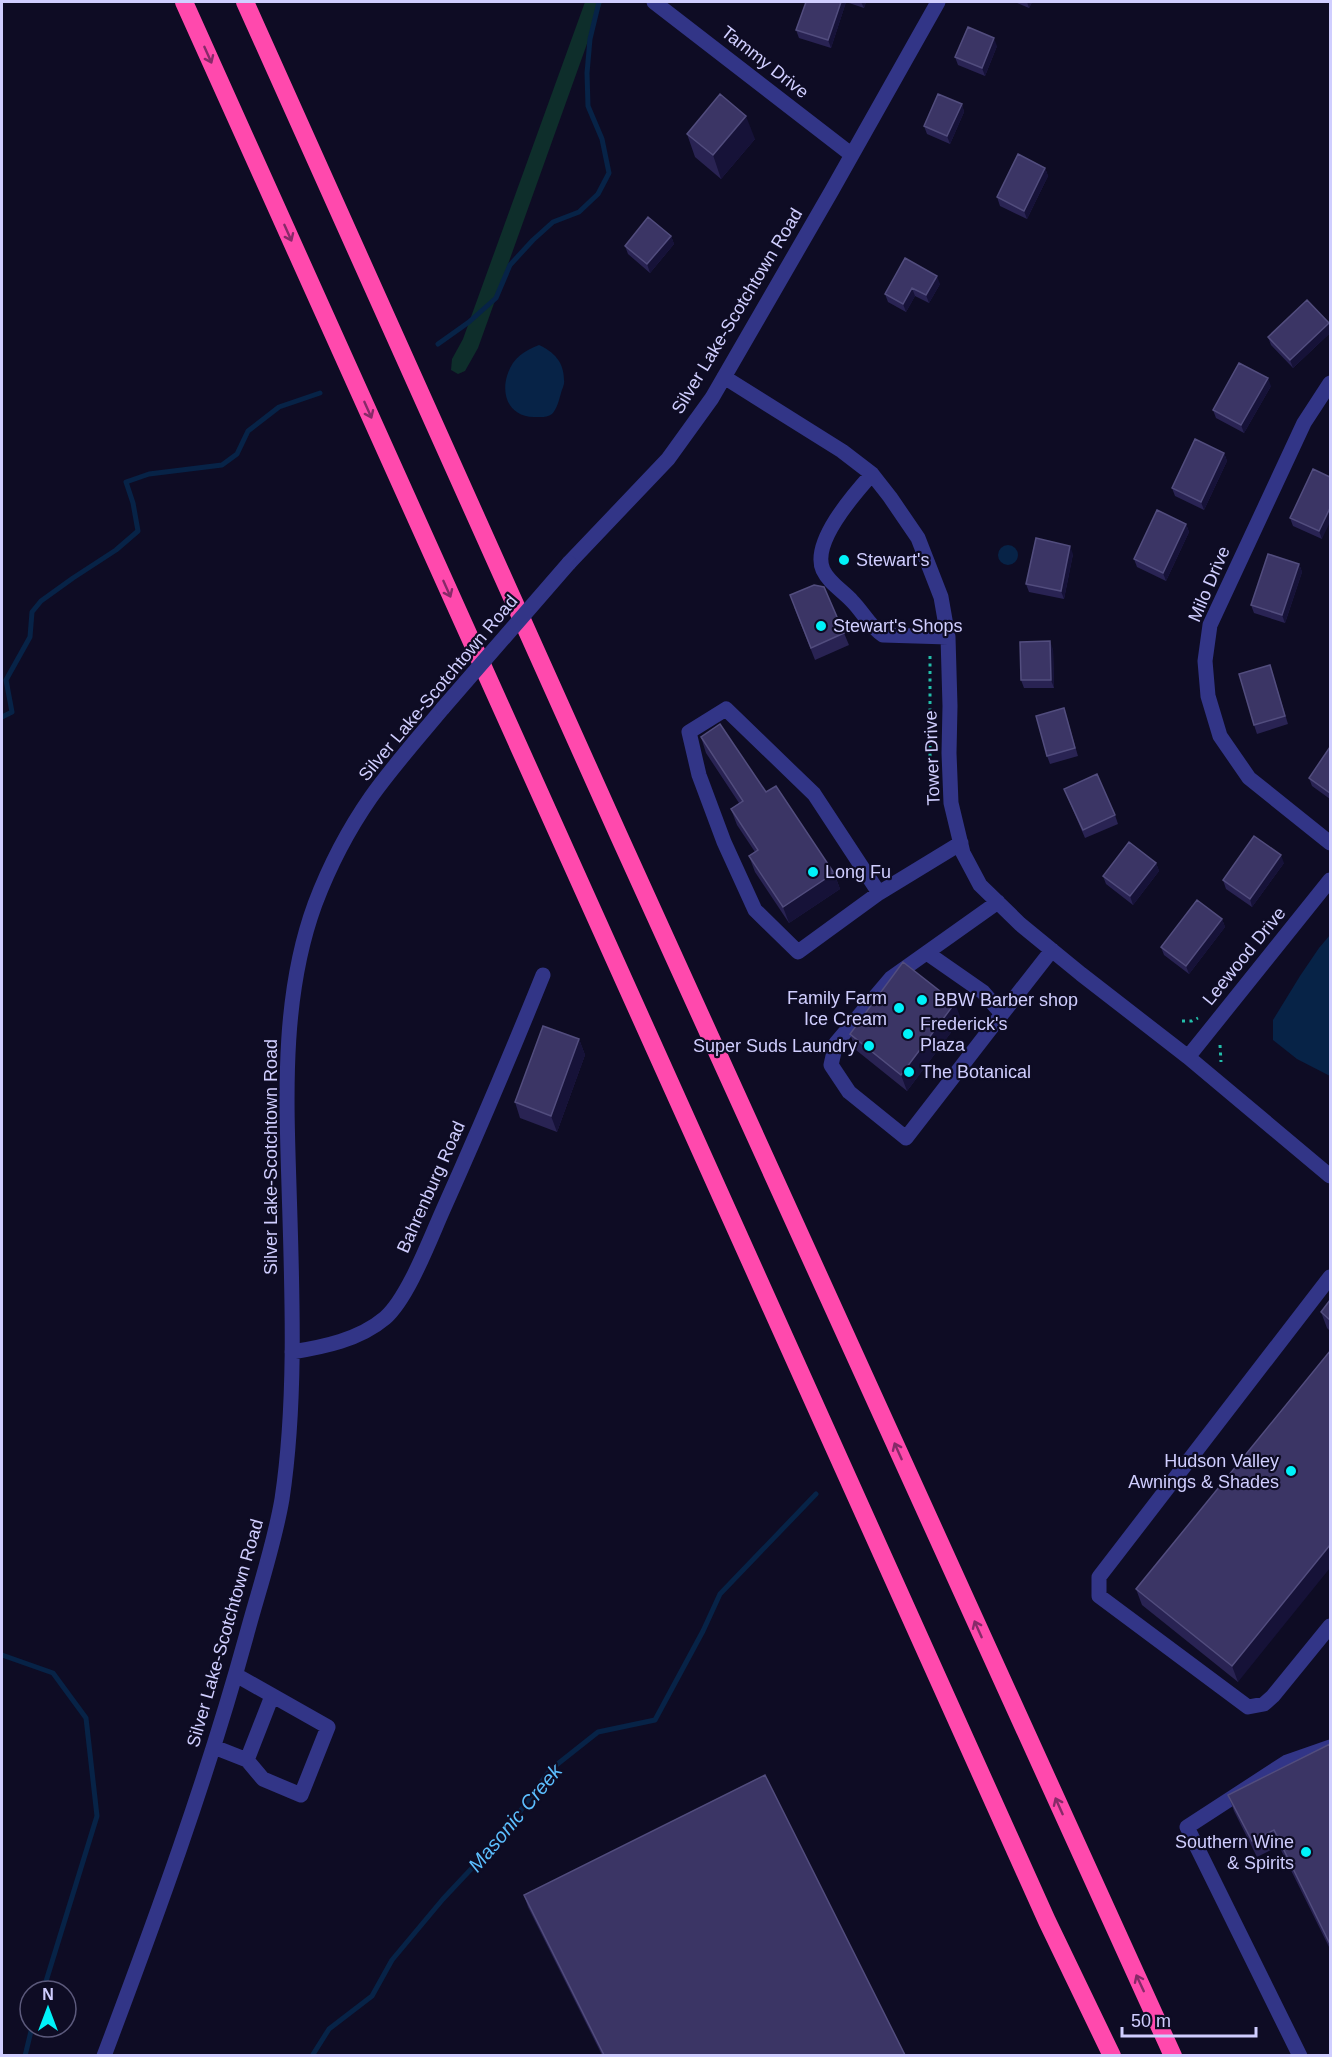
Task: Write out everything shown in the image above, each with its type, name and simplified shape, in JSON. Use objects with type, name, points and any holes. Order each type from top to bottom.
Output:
[{"type":"highway","points":[[184,2],[1042,1911],[1112,2055]]},
{"type":"highway","points":[[245,2],[468,496],[540,662],[1173,2055]]},
{"type":"street","name":"Tammy Drive","points":[[654,2],[852,155]]},
{"type":"street","name":"Silver Lake-Scotchtown Road","points":[[104,2055],[172,1874],[214,1747],[236,1675],[282,1501],[288,1444],[292,1352],[286,1107],[288,1044],[296,978],[304,937],[331,868],[348,833],[372,796],[442,708],[569,563],[668,459],[712,398],[938,2]]},
{"type":"street","name":"Tower Drive","points":[[724,377],[842,451],[872,474],[918,538],[941,597],[948,637],[951,803],[963,853],[980,885],[1020,924],[1188,1056],[1330,1176]]},
{"type":"street","name":"Milo Drive","points":[[1330,383],[1304,423],[1210,625],[1205,661],[1208,696],[1220,736],[1249,778],[1330,843]]},
{"type":"street","points":[[872,474],[852,496],[828,534],[820,558],[824,572],[850,598],[874,630],[883,635],[948,637]]},
{"type":"street","points":[[879,893],[814,794],[726,709],[689,732],[699,775],[724,842],[755,910],[798,952],[879,893],[961,843]]},
{"type":"street","name":"Leewood Drive","points":[[1188,1056],[1330,880]]},
{"type":"street","points":[[998,902],[891,978],[836,1043],[831,1065],[849,1092],[906,1138],[1052,950]]},
{"type":"street","points":[[927,953],[983,992],[1002,1014]]},
{"type":"street","name":"Bahrenburg Road","points":[[292,1352],[326,1347],[369,1329],[386,1317],[399,1301],[426,1249],[484,1118],[543,975]]},
{"type":"street","points":[[1330,1277],[1099,1577],[1099,1596],[1248,1707],[1264,1704],[1273,1696],[1330,1626]]},
{"type":"street","points":[[214,1747],[247,1760],[263,1779],[301,1795],[328,1727],[236,1675]]},
{"type":"street","points":[[247,1760],[272,1696]]},
{"type":"street","points":[[1300,2055],[1188,1827],[1287,1762],[1330,1747]]},
{"type":"path","points":[[1182,1021],[1192,1021],[1203,1016]]},
{"type":"path","points":[[1222,1040],[1219,1046],[1222,1067]]},
{"type":"green space","points":[[585,2],[602,2],[478,348],[465,371],[458,374],[451,370],[452,359],[463,339]]},
{"type":"water","points":[[539,345],[557,358],[564,374],[564,383],[558,404],[552,414],[543,417],[526,416],[509,404],[505,384],[515,360]]},
{"type":"water","points":[[1008,545],[1015,548],[1018,555],[1015,562],[1008,565],[1001,562],[998,555],[1001,548]]},
{"type":"water","points":[[1330,935],[1330,1076],[1297,1059],[1273,1040],[1273,1020],[1300,976]]},
{"type":"building","points":[[806,2],[841,2],[828,40],[796,30]]},
{"type":"building","points":[[968,27],[994,38],[982,68],[955,57]]},
{"type":"building","points":[[720,94],[746,116],[713,155],[687,134]]},
{"type":"building","points":[[938,94],[962,104],[947,136],[924,126]]},
{"type":"building","points":[[1018,154],[1045,168],[1024,211],[997,197]]},
{"type":"building","points":[[648,217],[671,236],[647,264],[625,246]]},
{"type":"building","points":[[905,258],[937,276],[926,295],[912,288],[903,304],[885,294]]},
{"type":"building","points":[[1307,300],[1329,323],[1290,360],[1268,337]]},
{"type":"building","points":[[1239,363],[1268,378],[1241,425],[1213,410]]},
{"type":"building","points":[[1195,439],[1224,453],[1201,502],[1172,488]]},
{"type":"building","points":[[1313,469],[1330,477],[1330,508],[1319,531],[1290,518]]},
{"type":"building","points":[[1157,510],[1186,524],[1163,573],[1134,559]]},
{"type":"building","points":[[1036,538],[1070,546],[1061,591],[1026,584]]},
{"type":"building","points":[[1268,554],[1299,564],[1282,615],[1251,605]]},
{"type":"building","name":"Stewart's Shops","points":[[814,585],[824,587],[844,633],[811,648],[790,595]]},
{"type":"building","points":[[1050,641],[1051,680],[1021,680],[1020,642]]},
{"type":"building","points":[[1270,665],[1285,716],[1254,725],[1239,674]]},
{"type":"building","points":[[1064,708],[1075,748],[1047,756],[1036,716]]},
{"type":"building","points":[[720,724],[766,792],[776,786],[834,873],[783,907],[749,856],[758,850],[731,809],[743,801],[701,737]]},
{"type":"building","points":[[1330,747],[1330,793],[1309,778]]},
{"type":"building","points":[[1097,774],[1115,815],[1083,830],[1064,789]]},
{"type":"building","points":[[1254,836],[1281,855],[1250,899],[1223,880]]},
{"type":"building","points":[[1129,842],[1156,863],[1130,896],[1103,876]]},
{"type":"building","points":[[1197,900],[1222,919],[1186,966],[1161,947]]},
{"type":"building","name":"Frederick's Plaza","points":[[903,962],[955,1003],[901,1075],[850,1034]]},
{"type":"building","points":[[543,1026],[579,1039],[551,1116],[515,1102]]},
{"type":"building","points":[[1330,1300],[1330,1320],[1321,1312]]},
{"type":"building","name":"Hudson Valley Awnings & Shades","points":[[1330,1351],[1330,1545],[1232,1666],[1136,1589]]},
{"type":"building","name":"Southern Wine & Spirits","points":[[1330,1744],[1330,1944],[1274,1830],[1252,1841],[1228,1795]]},
{"type":"building","points":[[765,1775],[905,2055],[604,2055],[524,1895]]},
{"type":"waterway","points":[[438,344],[469,322],[496,298],[510,265],[553,222],[579,212],[598,194],[609,173],[602,139],[588,106],[587,73],[590,39],[599,2]]},
{"type":"waterway","points":[[2,717],[12,712],[6,680],[30,637],[32,612],[41,601],[116,550],[138,531],[133,503],[126,482],[149,474],[222,465],[237,454],[248,431],[279,407],[320,393]]},
{"type":"waterway","name":"Masonic Creek","points":[[312,2056],[329,2029],[372,1996],[392,1960],[443,1899],[503,1835],[550,1770],[598,1732],[655,1720],[703,1631],[720,1594],[816,1494]]},
{"type":"waterway","name":"Masonic Creek","points":[[2,1655],[53,1673],[86,1718],[97,1816],[47,1979]]},
{"type":"waterway","name":"Masonic Creek","points":[[25,2056],[29,2039]]},
{"type":"place","name":"Stewart's","points":[[844,560]]},
{"type":"place","name":"Stewart's Shops","points":[[821,626]]},
{"type":"place","name":"Long Fu","points":[[813,872]]},
{"type":"place","name":"BBW Barber shop","points":[[922,1000]]},
{"type":"place","name":"Family Farm Ice Cream","points":[[899,1008]]},
{"type":"place","name":"Frederick's Plaza","points":[[908,1034]]},
{"type":"place","name":"Super Suds Laundry","points":[[869,1046]]},
{"type":"place","name":"The Botanical","points":[[909,1072]]},
{"type":"place","name":"Hudson Valley Awnings & Shades","points":[[1291,1471]]},
{"type":"place","name":"Southern Wine & Spirits","points":[[1306,1852]]}]
